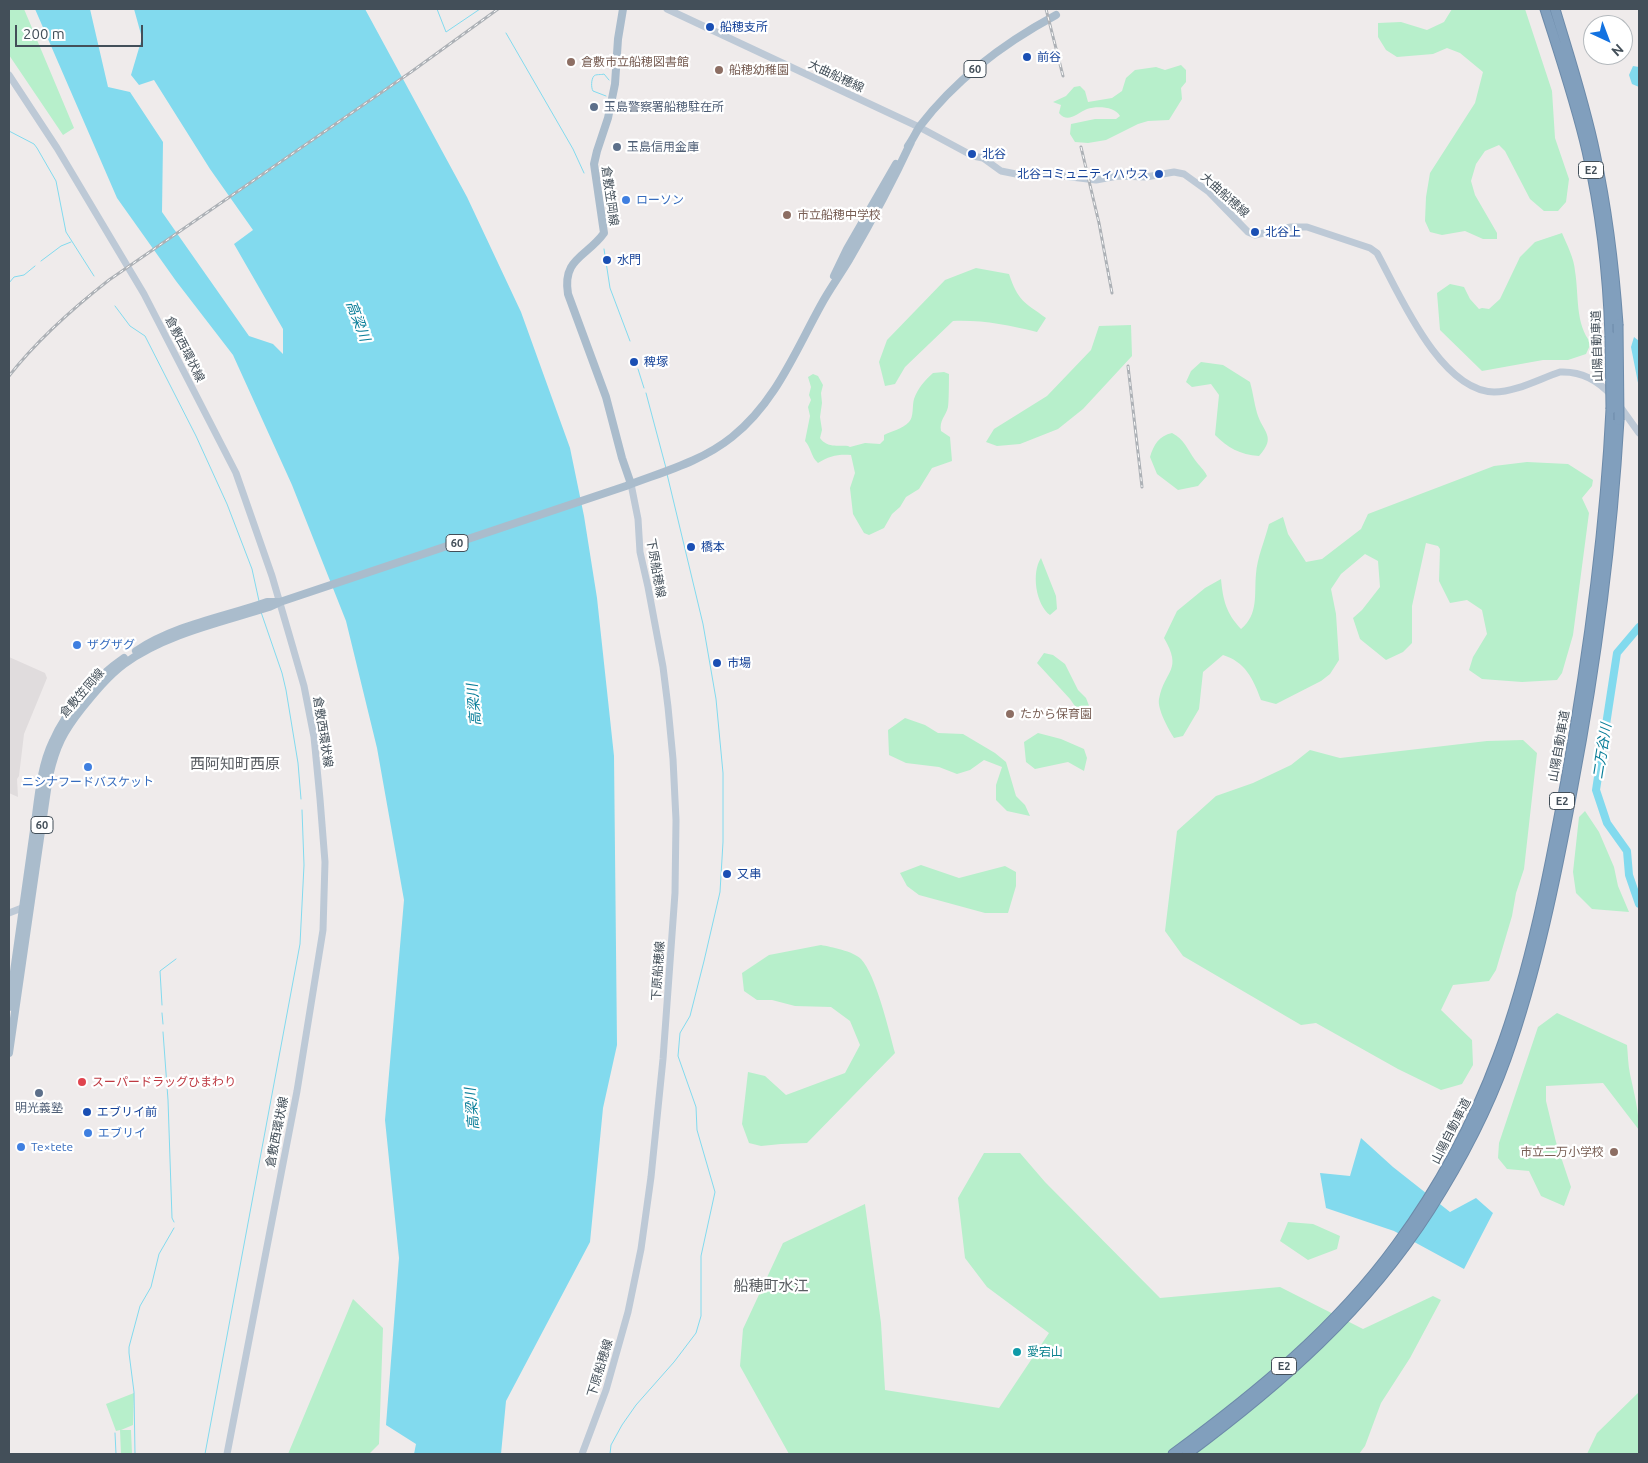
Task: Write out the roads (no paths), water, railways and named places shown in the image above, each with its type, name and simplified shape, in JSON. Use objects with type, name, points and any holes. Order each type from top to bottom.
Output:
[{"type":"highway","name":"山陽自動車道","points":[[1445,1179],[1498,1056],[1524,970],[1548,869],[1572,744],[1595,596],[1605,504],[1611,409],[1607,284],[1592,178],[1580,122],[1545,9]]},
{"type":"highway","name":"山陽自動車道","points":[[1188,1454],[1239,1416],[1303,1361],[1335,1330],[1386,1265],[1413,1221],[1445,1179],[1485,1110],[1505,1060],[1533,973],[1569,806],[1590,684],[1609,542],[1618,420],[1618,324],[1609,229],[1595,151],[1575,76],[1554,9]]},
{"type":"highway","name":"山陽自動車道","points":[[1173,1454],[1231,1411],[1298,1355],[1386,1265]]},
{"type":"main road","name":"倉敷笠岡線","points":[[622,9],[615,84],[608,118],[594,164],[604,233],[572,264],[567,280],[568,294],[606,397],[622,458],[632,484]]},
{"type":"main road","name":"大曲船穂線","points":[[667,9],[919,128],[973,156],[983,158],[1002,171],[1021,175],[1046,174],[1096,180],[1118,176],[1146,177],[1174,172],[1184,174],[1209,192],[1248,232],[1255,235],[1301,226],[1370,248],[1377,253],[1424,340],[1444,363],[1463,380],[1480,389],[1497,392],[1517,388],[1560,372],[1576,373],[1591,377],[1606,389],[1639,433]]},
{"type":"main road","name":"倉敷笠岡線","points":[[9,1007],[44,767],[53,740],[72,710],[102,676],[147,644],[284,601],[632,484],[703,456],[720,446],[741,430],[768,400],[782,378],[826,296],[847,249],[887,178],[919,128],[971,72],[1016,38],[1056,15]]},
{"type":"main road","name":"倉敷西環状線","points":[[9,75],[94,209],[144,294],[236,473],[284,601],[314,737],[324,862],[324,930],[297,1091],[227,1454]]},
{"type":"main road","name":"下原船穂線","points":[[582,1454],[606,1390],[628,1312],[641,1249],[651,1178],[663,1059],[675,893],[676,820],[668,707],[656,632],[640,552],[638,518],[632,484]]},
{"type":"main road","name":"倉敷笠岡線","points":[[9,1053],[53,759],[64,732],[91,696],[111,676],[161,640]]},
{"type":"main road","points":[[9,913],[31,905]]},
{"type":"water","name":"高梁川","points":[[35,9],[90,9],[108,87],[130,92],[163,142],[162,212],[249,336],[273,344],[283,354],[283,329],[234,244],[253,230],[210,169],[154,80],[139,85],[131,75],[142,38],[134,9],[365,9],[467,197],[521,312],[570,448],[584,516],[597,598],[614,756],[617,1045],[603,1108],[590,1242],[506,1401],[501,1454],[414,1454],[416,1444],[386,1425],[399,1258],[385,1120],[404,900],[377,748],[346,621],[292,485],[233,355],[176,281],[117,198]]},
{"type":"water","points":[[1633,66],[1639,67],[1639,87],[1632,84],[1629,75]]},
{"type":"water","points":[[1634,337],[1639,341],[1639,388],[1631,347]]},
{"type":"water","points":[[1361,1138],[1393,1167],[1450,1212],[1476,1198],[1493,1213],[1464,1269],[1394,1231],[1326,1208],[1320,1173],[1350,1176]]},
{"type":"waterway","points":[[437,9],[446,32],[480,9]]},
{"type":"waterway","points":[[506,33],[573,149],[584,173]]},
{"type":"waterway","points":[[606,96],[593,91],[592,81],[595,75],[604,74],[609,80]]},
{"type":"waterway","points":[[9,131],[34,144],[37,148],[56,181],[66,232],[94,276]]},
{"type":"waterway","points":[[41,261],[61,246],[71,242]]},
{"type":"waterway","points":[[604,249],[610,288],[630,341]]},
{"type":"waterway","points":[[9,283],[14,277],[24,275],[35,266]]},
{"type":"waterway","points":[[115,306],[130,326],[145,336],[196,436],[227,504],[252,569],[259,601]]},
{"type":"waterway","points":[[638,369],[644,388]]},
{"type":"waterway","points":[[646,393],[666,468]]},
{"type":"waterway","points":[[610,1454],[611,1445],[636,1405],[674,1362],[696,1333],[701,1316],[701,1256],[715,1192],[697,1130],[696,1107],[678,1056],[680,1033],[690,1016],[720,892],[723,842],[723,773],[716,699],[703,624],[667,474]]},
{"type":"waterway","points":[[261,612],[286,690],[298,763],[301,799]]},
{"type":"waterway","name":"二万谷川","points":[[1639,627],[1617,653],[1596,790],[1607,823],[1627,851],[1629,875],[1639,904]]},
{"type":"waterway","points":[[205,1454],[300,944],[304,865],[302,810]]},
{"type":"waterway","points":[[162,1005],[160,971],[176,959]]},
{"type":"waterway","points":[[162,1013],[163,1024]]},
{"type":"waterway","points":[[163,1032],[168,1100],[172,1218],[174,1222]]},
{"type":"waterway","points":[[135,1454],[134,1392],[129,1347],[140,1306],[151,1287],[159,1254],[174,1228]]},
{"type":"waterway","points":[[115,1433],[116,1454]]},
{"type":"railway","points":[[9,376],[56,325],[109,280],[411,72],[498,9]]},
{"type":"railway","points":[[1046,9],[1063,76]]},
{"type":"railway","points":[[1081,147],[1099,223],[1112,293]]},
{"type":"railway","points":[[1128,366],[1142,487]]},
{"type":"place","name":"船穂支所","points":[[710,27]]},
{"type":"place","name":"前谷","points":[[1027,57]]},
{"type":"place","name":"倉敷市立船穂図書館","points":[[571,62]]},
{"type":"place","name":"船穂幼稚園","points":[[719,70]]},
{"type":"place","name":"玉島警察署船穂駐在所","points":[[594,107]]},
{"type":"place","name":"玉島信用金庫","points":[[617,147]]},
{"type":"place","name":"北谷","points":[[972,154]]},
{"type":"place","name":"北谷コミュニティハウス","points":[[1159,174]]},
{"type":"place","name":"ローソン","points":[[626,200]]},
{"type":"place","name":"市立船穂中学校","points":[[787,215]]},
{"type":"place","name":"北谷上","points":[[1255,232]]},
{"type":"place","name":"水門","points":[[607,260]]},
{"type":"place","name":"稗塚","points":[[634,362]]},
{"type":"place","name":"橋本","points":[[691,547]]},
{"type":"place","name":"ザグザグ","points":[[77,645]]},
{"type":"place","name":"市場","points":[[717,663]]},
{"type":"place","name":"たから保育園","points":[[1010,714]]},
{"type":"place","name":"ニシナフードバスケット","points":[[88,767]]},
{"type":"place","name":"又串","points":[[727,874]]},
{"type":"place","name":"スーパードラッグひまわり","points":[[82,1082]]},
{"type":"place","name":"明光義塾","points":[[39,1093]]},
{"type":"place","name":"エブリイ前","points":[[87,1112]]},
{"type":"place","name":"エブリイ","points":[[88,1133]]},
{"type":"place","name":"Te×tete","points":[[21,1147]]},
{"type":"place","name":"市立二万小学校","points":[[1614,1152]]},
{"type":"place","name":"愛宕山","points":[[1017,1352]]},
{"type":"district","name":"西阿知町西原","points":[[235,764]]},
{"type":"district","name":"船穂町水江","points":[[771,1286]]}]
